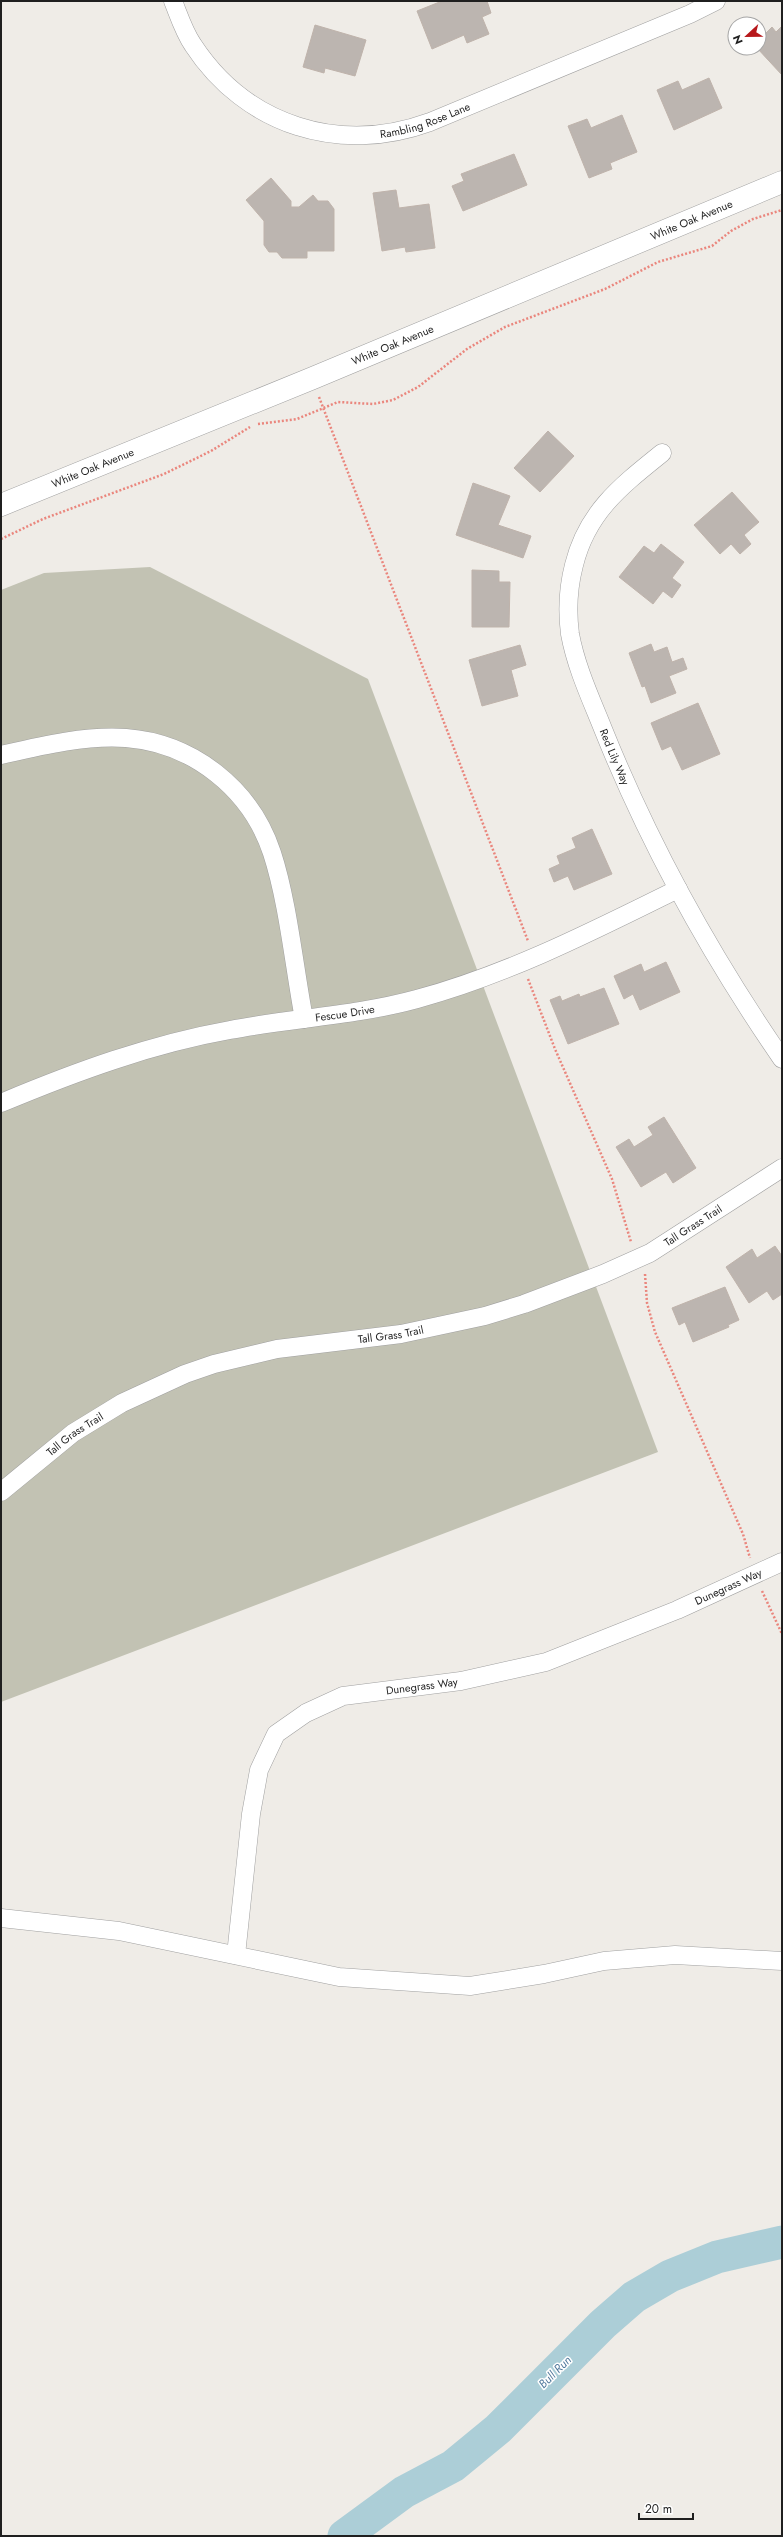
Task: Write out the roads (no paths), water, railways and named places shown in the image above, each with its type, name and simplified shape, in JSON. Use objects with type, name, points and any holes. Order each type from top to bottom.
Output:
[{"type":"street","name":"Rambling Rose Lane","points":[[173,1],[193,45],[216,74],[244,99],[259,110],[288,124],[319,132],[353,137],[386,134],[423,124],[690,14],[716,1]]},
{"type":"street","name":"White Oak Avenue","points":[[1,505],[313,378],[782,182]]},
{"type":"street","name":"Red Lily Way","points":[[662,453],[614,493],[593,519],[574,564],[568,610],[573,648],[590,695],[629,790],[678,889],[727,976],[782,1059]]},
{"type":"street","points":[[1,755],[41,746],[126,738],[154,742],[182,752],[219,775],[249,808],[271,851],[304,1019]]},
{"type":"street","name":"Fescue Drive","points":[[1,1103],[85,1069],[143,1051],[229,1030],[345,1014],[415,999],[486,978],[528,961],[678,889]]},
{"type":"street","name":"Tall Grass Trail","points":[[1,1492],[73,1433],[122,1402],[186,1374],[221,1362],[277,1349],[402,1334],[485,1316],[564,1290],[638,1258],[688,1230],[782,1168]]},
{"type":"street","name":"Dunegrass Way","points":[[236,1955],[251,1814],[259,1770],[276,1734],[306,1713],[343,1696],[461,1681],[546,1662],[677,1610],[782,1562]]},
{"type":"street","points":[[1,1918],[119,1931],[339,1978],[470,1986],[544,1974],[604,1961],[675,1955],[782,1961]]},
{"type":"waterway","name":"Bull Run","points":[[344,2536],[404,2492],[453,2466],[498,2429],[603,2324],[634,2297],[670,2276],[717,2257],[782,2242]]}]
